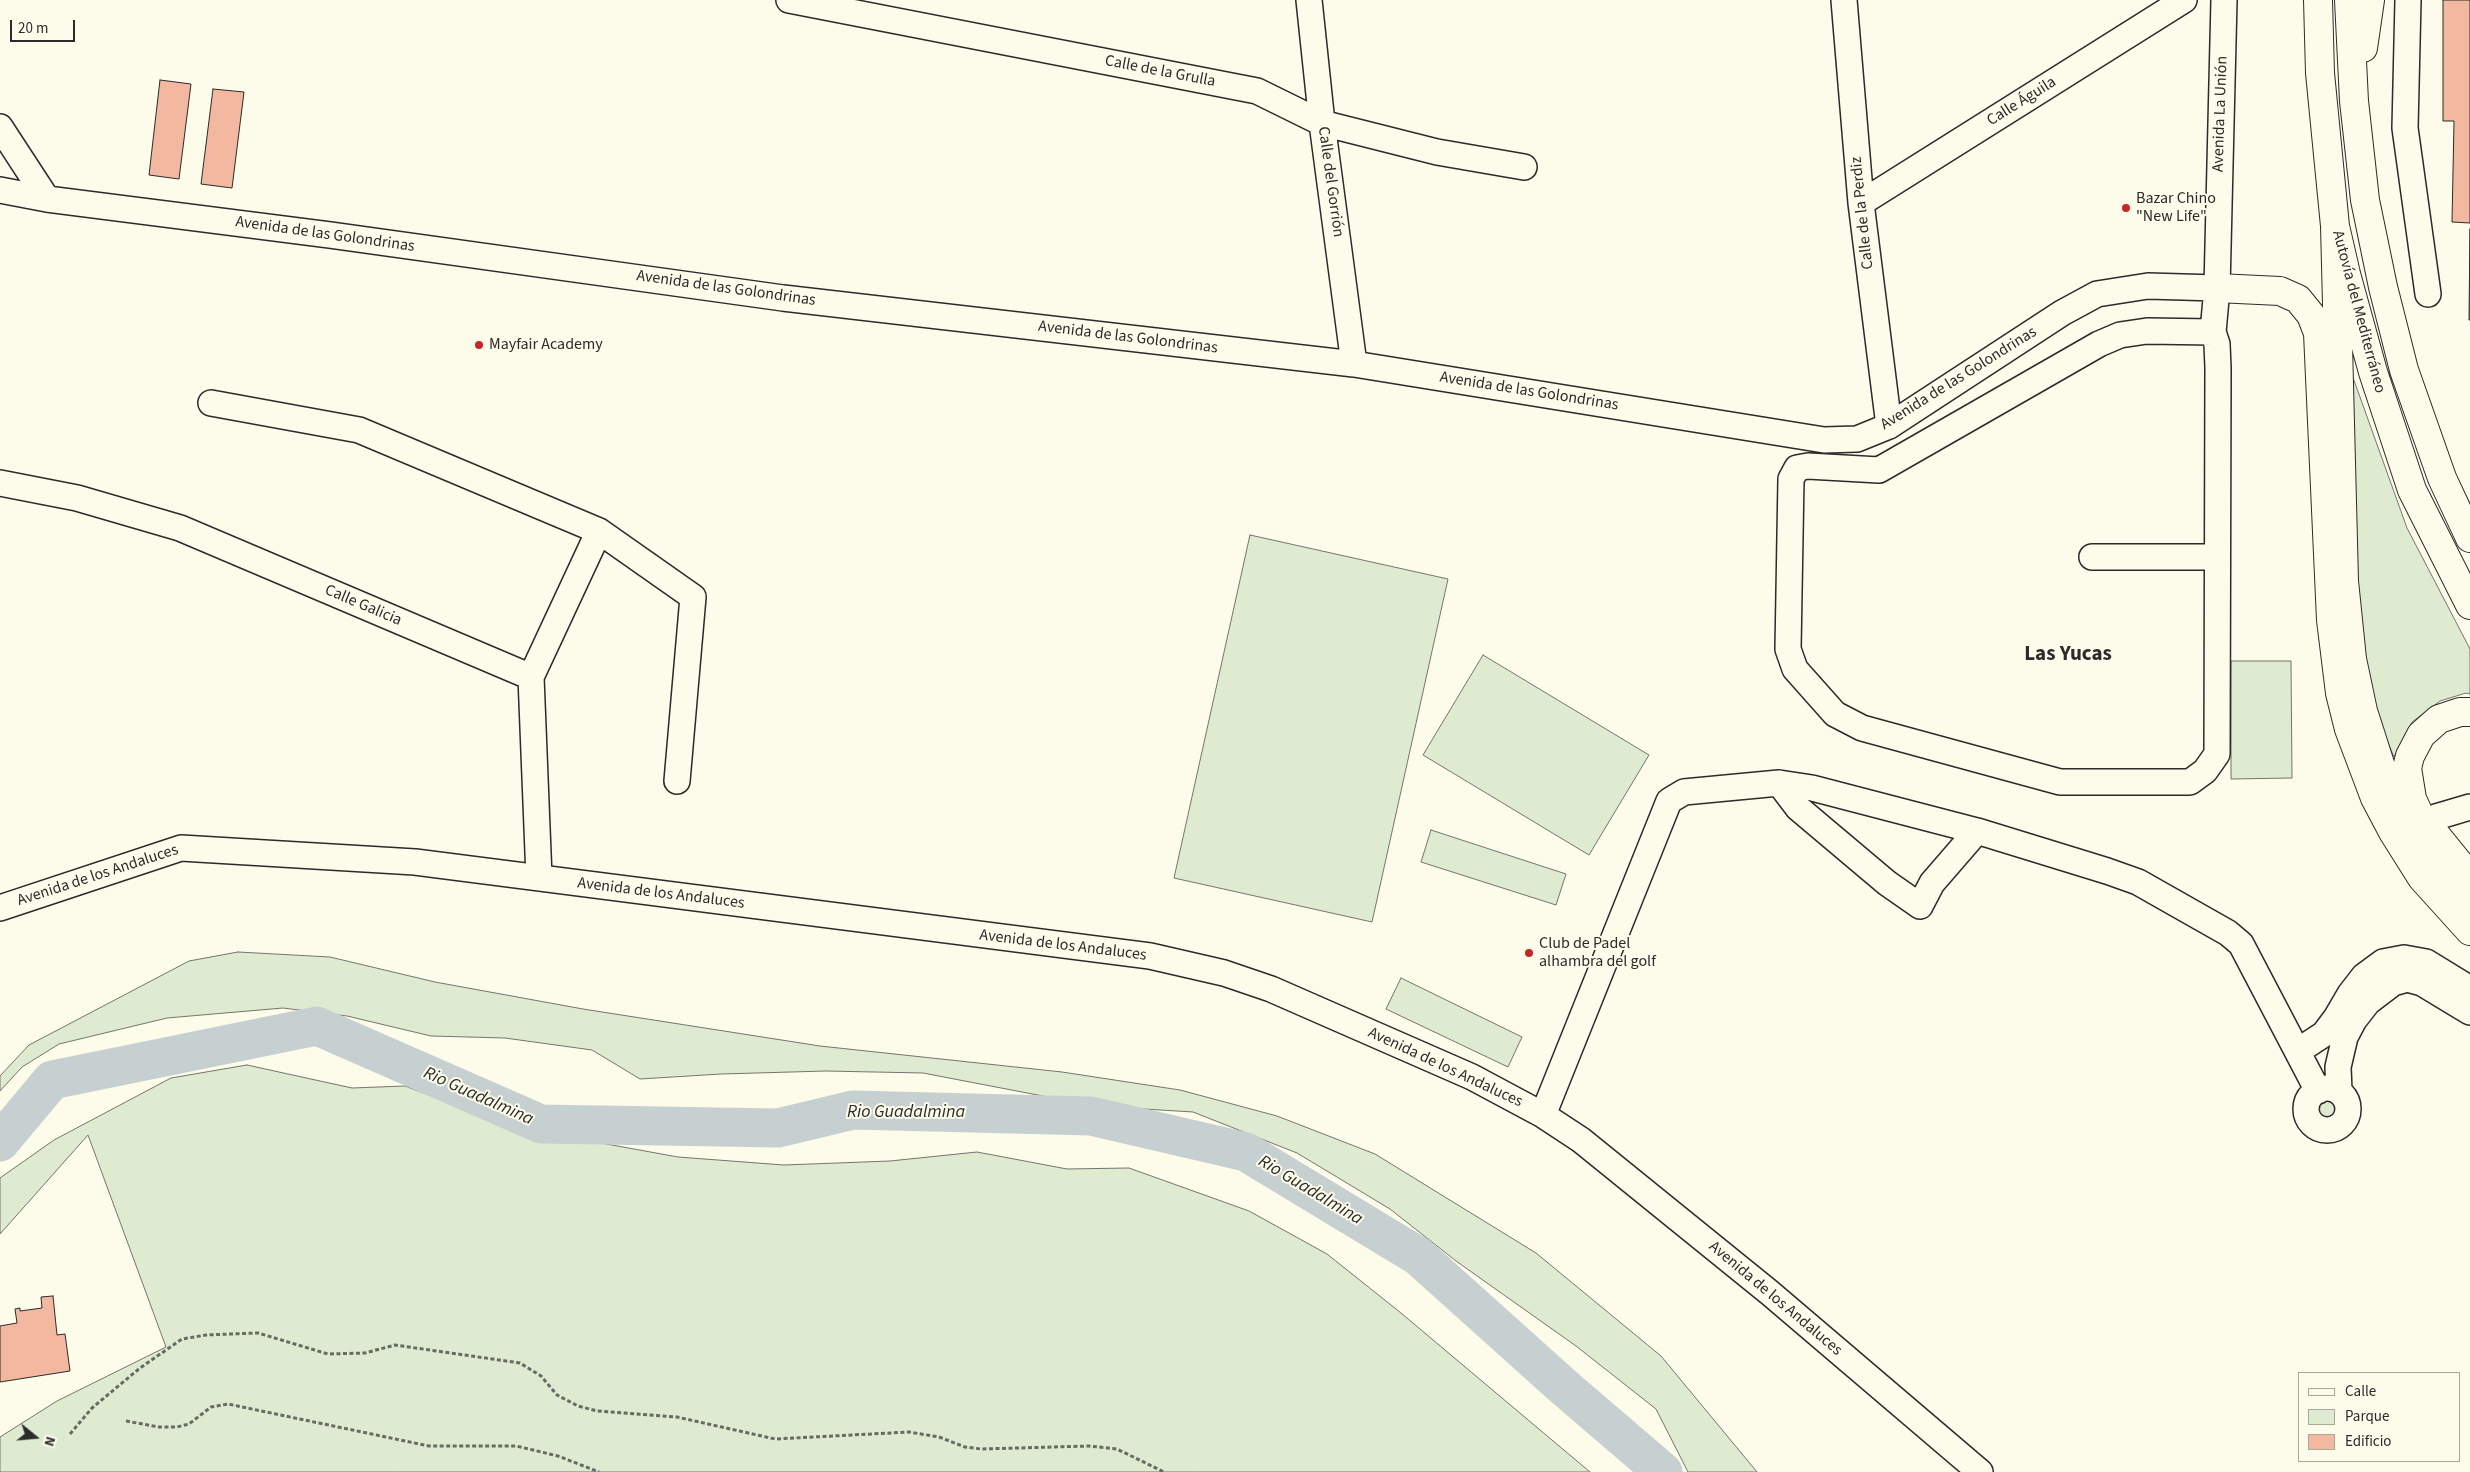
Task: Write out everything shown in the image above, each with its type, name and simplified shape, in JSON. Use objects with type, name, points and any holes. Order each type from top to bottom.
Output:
[{"type":"main road","name":"Autovía del Mediterráneo","points":[[2318,0],[2320,73],[2335,226],[2355,309],[2412,490],[2470,605]]},
{"type":"main road","name":"Autovía del Mediterráneo","points":[[2349,0],[2354,101],[2366,200],[2383,287],[2404,370],[2442,478],[2470,538]]},
{"type":"main road","points":[[2354,101],[2370,0]]},
{"type":"main road","points":[[2335,226],[2344,581],[2352,660],[2363,711],[2380,767],[2412,835],[2451,890],[2470,911]]},
{"type":"main road","points":[[2216,288],[2280,291],[2298,299],[2312,315],[2318,333],[2331,620],[2340,693],[2349,729],[2375,798],[2393,832],[2422,878],[2470,931]]},
{"type":"main road","points":[[2470,712],[2460,712],[2439,719],[2420,735],[2410,756],[2408,782],[2412,799],[2434,833],[2470,877]]},
{"type":"street","name":"Calle de la Grulla","points":[[790,0],[1257,91],[1322,123],[1437,152],[1524,167]]},
{"type":"street","name":"Calle del Gorrión","points":[[1309,0],[1322,123],[1354,364]]},
{"type":"street","name":"Calle de la Perdiz","points":[[1844,0],[1861,203],[1889,426]]},
{"type":"street","name":"Calle Águila","points":[[1861,203],[2184,0]]},
{"type":"street","name":"Avenida La Unión","points":[[2213,332],[2147,331],[2120,335],[2099,344],[1879,470],[1808,466],[1797,468],[1791,479],[1788,649],[1796,669],[1835,714],[1862,728],[2060,782],[2190,782],[2205,771],[2217,754],[2216,557],[2218,368],[2217,344],[2213,332],[2216,288],[2224,0]]},
{"type":"street","points":[[2408,0],[2405,128],[2428,294]]},
{"type":"street","points":[[0,127],[47,198]]},
{"type":"street","name":"Avenida de las Golondrinas","points":[[0,190],[47,198],[349,237],[783,298],[1354,364],[1824,440],[1857,439],[1889,426],[2062,314],[2097,294],[2148,286],[2216,288]]},
{"type":"street","points":[[211,403],[359,430],[599,531],[693,597],[677,781]]},
{"type":"street","name":"Calle Galicia","points":[[0,483],[77,498],[180,528],[531,677]]},
{"type":"street","points":[[539,878],[531,677],[599,531]]},
{"type":"street","points":[[2092,557],[2216,557]]},
{"type":"street","points":[[1780,783],[1798,808],[1887,883],[1920,906],[1932,884],[1977,831]]},
{"type":"street","points":[[1543,1114],[1669,800],[1684,792],[1780,783],[1812,788],[1977,831],[2138,882],[2228,933],[2241,944],[2298,1051],[2328,1091],[2338,1067],[2345,1037],[2354,1020],[2368,1002],[2394,983],[2407,979],[2422,983],[2470,1012]]},
{"type":"street","points":[[2434,833],[2436,818],[2470,807]]},
{"type":"street","name":"Avenida de los Andaluces","points":[[0,908],[181,848],[415,862],[1150,956],[1224,974],[1271,989],[1472,1077],[1543,1114],[1581,1140],[1770,1293],[1980,1472]]},
{"type":"street","points":[[2298,1051],[2324,1034],[2359,982],[2383,962],[2404,958],[2426,962],[2470,990]]},
{"type":"path","points":[[70,1434],[92,1408],[140,1368],[182,1339],[206,1335],[258,1333],[328,1354],[365,1353],[396,1344],[520,1363],[541,1376],[557,1395],[578,1406],[597,1411],[677,1417],[775,1439],[909,1432],[939,1437],[965,1447],[981,1449],[1089,1446],[1117,1449],[1164,1472]]},
{"type":"path","points":[[126,1421],[159,1427],[177,1427],[189,1424],[211,1407],[228,1404],[429,1446],[524,1448],[558,1456],[599,1472]]},
{"type":"green space","points":[[2351,372],[2407,528],[2470,649],[2470,694],[2466,693],[2440,701],[2412,722],[2394,757],[2374,710],[2355,623]]},
{"type":"green space","points":[[1250,535],[1448,579],[1372,922],[1174,878]]},
{"type":"green space","points":[[1483,655],[1649,755],[1589,855],[1423,755]]},
{"type":"green space","points":[[2231,661],[2291,661],[2292,778],[2231,779]]},
{"type":"green space","points":[[1431,830],[1566,874],[1556,905],[1421,862]]},
{"type":"green space","points":[[238,952],[330,957],[435,982],[583,1009],[820,1046],[1062,1072],[1180,1090],[1277,1116],[1375,1154],[1536,1253],[1661,1356],[1757,1472],[1688,1472],[1656,1409],[1576,1346],[1456,1261],[1390,1209],[1297,1153],[1193,1112],[1095,1106],[923,1073],[826,1071],[721,1074],[640,1079],[592,1050],[505,1038],[431,1036],[347,1016],[283,1008],[167,1018],[59,1044],[22,1067],[0,1091],[0,1076],[29,1045],[189,961]]},
{"type":"green space","points":[[1401,978],[1522,1037],[1508,1067],[1386,1009]]},
{"type":"green space","points":[[247,1065],[352,1088],[405,1086],[487,1117],[568,1137],[678,1157],[784,1165],[890,1161],[977,1152],[1067,1169],[1129,1168],[1249,1211],[1327,1254],[1401,1313],[1590,1472],[0,1472],[0,1437],[57,1401],[166,1347],[88,1135],[0,1234],[0,1178],[54,1140],[171,1078]]},
{"type":"green space","points":[[2327,1099],[2336,1103],[2340,1112],[2336,1121],[2327,1125],[2318,1121],[2314,1112],[2318,1103]]},
{"type":"building","points":[[2443,0],[2470,0],[2470,223],[2452,222],[2454,121],[2443,121]]},
{"type":"building","points":[[160,80],[191,84],[179,179],[149,175]]},
{"type":"building","points":[[213,89],[244,92],[232,188],[201,184]]},
{"type":"building","points":[[2470,229],[2470,320],[2469,320]]},
{"type":"building","points":[[53,1296],[57,1335],[65,1334],[70,1371],[0,1382],[0,1326],[17,1323],[15,1309],[20,1308],[20,1311],[42,1308],[41,1297]]},
{"type":"waterway","name":"Rio Guadalmina","points":[[0,1142],[52,1080],[317,1026],[541,1124],[778,1128],[853,1110],[1091,1116],[1246,1152],[1418,1256],[1565,1388],[1663,1472]]},
{"type":"place","name":"Bazar Chino \"New Life\"","points":[[2126,208]]},
{"type":"place","name":"Mayfair Academy","points":[[479,345]]},
{"type":"place","name":"Club de Padel alhambra del golf","points":[[1529,953]]},
{"type":"district","name":"Las Yucas","points":[[2068,655]]}]
